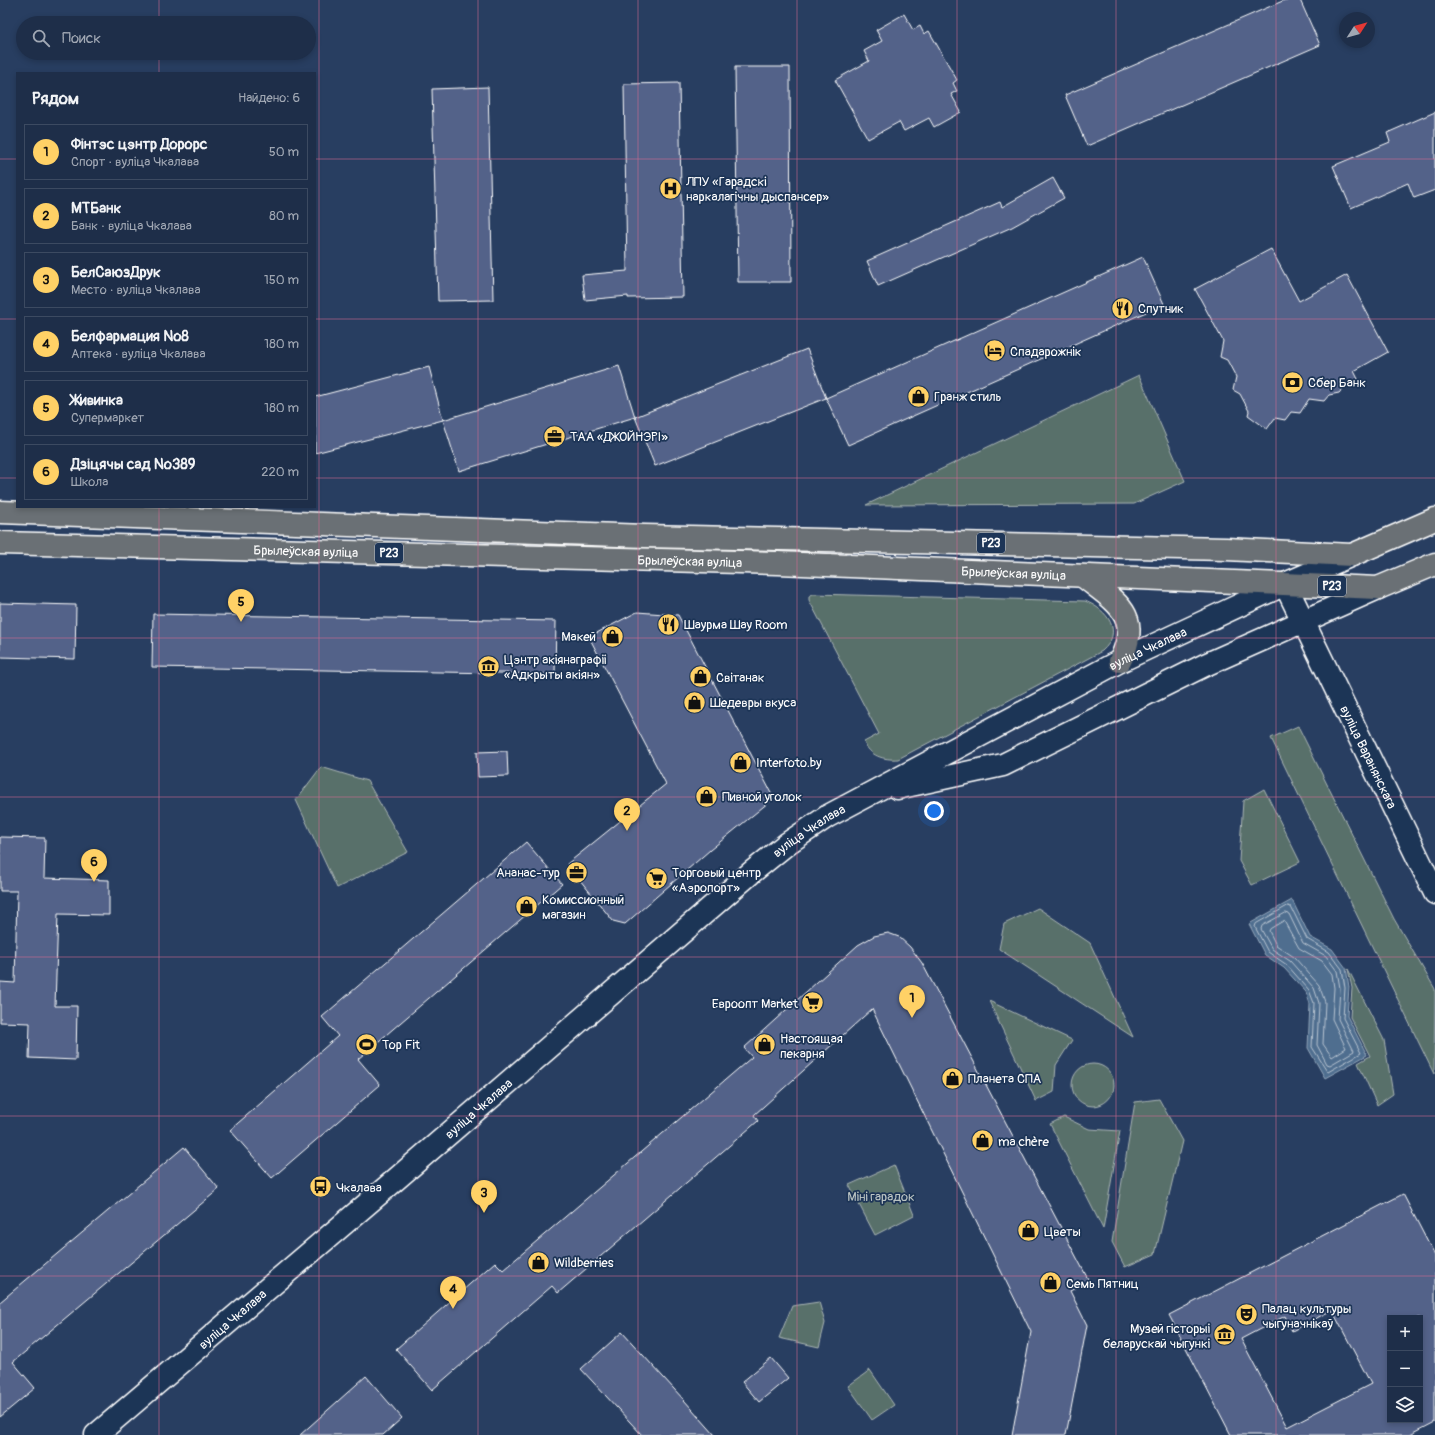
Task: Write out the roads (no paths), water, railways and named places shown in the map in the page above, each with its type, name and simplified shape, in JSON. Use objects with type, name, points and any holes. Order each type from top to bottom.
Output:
[{"type":"main road","name":"Брылеўская вуліца","points":[[0,512],[645,536],[1226,549],[1352,554]]},
{"type":"main road","name":"вуліца Чкалава","points":[[96,1435],[394,1181],[752,872],[788,843],[828,816],[1120,661],[1285,584],[1435,519]]},
{"type":"main road","name":"Брылеўская вуліца","points":[[0,543],[778,563],[1084,577],[1378,588]]},
{"type":"main road","name":"вуліца Чкалава","points":[[869,795],[1003,765],[1205,665],[1304,620],[1435,564]]},
{"type":"main road","points":[[1084,577],[1113,600],[1125,613],[1130,628],[1127,648],[1120,661]]},
{"type":"main road","name":"вуліца Варанянскага","points":[[1285,584],[1304,620],[1435,893]]},
{"type":"water","points":[[1292,900],[1310,937],[1332,949],[1346,968],[1349,987],[1347,1016],[1367,1055],[1325,1078],[1308,1048],[1310,1004],[1306,992],[1284,968],[1265,955],[1249,924]]},
{"type":"place","name":"ЛПУ «Гарадскі наркалагічны дыспансер»","points":[[671,188]]},
{"type":"place","name":"Спутник","points":[[1122,308]]},
{"type":"place","name":"Спадарожнік","points":[[995,351]]},
{"type":"place","name":"Сбер Банк","points":[[1292,382]]},
{"type":"place","name":"Гранж стиль","points":[[919,396]]},
{"type":"place","name":"ТАА «ДЖОЙНЭРI»","points":[[555,436]]},
{"type":"place","name":"Живинка","points":[[241,622]]},
{"type":"place","name":"Шаурма Шау Room","points":[[668,624]]},
{"type":"place","name":"Макей","points":[[612,636]]},
{"type":"place","name":"Цэнтр акіянаграфіі «Адкрыты акіян»","points":[[489,666]]},
{"type":"place","name":"Світанак","points":[[701,677]]},
{"type":"place","name":"Шедевры вкуса","points":[[694,702]]},
{"type":"place","name":"Interfoto.by","points":[[741,762]]},
{"type":"place","name":"Пивной уголок","points":[[707,796]]},
{"type":"place","name":"МТБанк","points":[[627,831]]},
{"type":"place","name":"Ананас-тур","points":[[576,872]]},
{"type":"place","name":"Торговый центр «Аэропорт»","points":[[657,879]]},
{"type":"place","name":"Дзіцячы сад №389","points":[[94,882]]},
{"type":"place","name":"Комиссионный магазин","points":[[527,906]]},
{"type":"place","name":"Евроопт Market","points":[[813,1003]]},
{"type":"place","name":"Фінтэс цэнтр Дорорс","points":[[912,1018]]},
{"type":"place","name":"Top Fit","points":[[366,1044]]},
{"type":"place","name":"Настоящая пекарня","points":[[765,1045]]},
{"type":"place","name":"Планета СПА","points":[[953,1078]]},
{"type":"place","name":"ma chère","points":[[982,1141]]},
{"type":"place","name":"Чкалава","points":[[320,1187]]},
{"type":"place","name":"БелСаюзДрук","points":[[484,1213]]},
{"type":"place","name":"Цветы","points":[[1028,1231]]},
{"type":"place","name":"Wildberries","points":[[538,1262]]},
{"type":"place","name":"Семь Пятниц","points":[[1050,1283]]},
{"type":"place","name":"Белфармация №8","points":[[453,1309]]},
{"type":"place","name":"Палац культуры чыгуначнікаў","points":[[1246,1315]]},
{"type":"place","name":"Музей гісторыі беларускай чыгункі","points":[[1225,1335]]},
{"type":"park label","name":"Міні гарадок","points":[[881,1196]]}]
